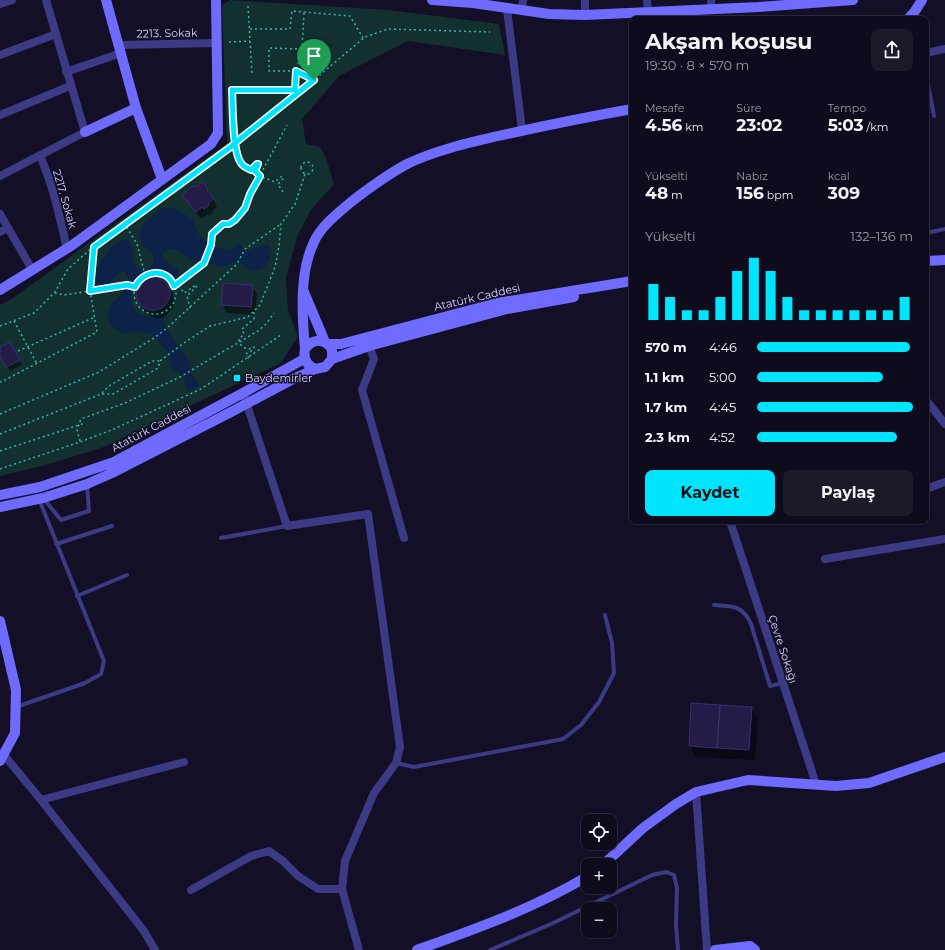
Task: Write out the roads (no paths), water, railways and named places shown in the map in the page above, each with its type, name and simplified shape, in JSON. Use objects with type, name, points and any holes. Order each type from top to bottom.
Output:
[{"type":"main road","points":[[106,0],[136,108],[162,179]]},
{"type":"main road","points":[[0,290],[67,249],[211,144],[218,133],[216,0]]},
{"type":"main road","points":[[432,0],[473,3],[549,14],[648,12],[711,5],[853,0]]},
{"type":"main road","points":[[910,16],[918,1]]},
{"type":"main road","points":[[84,132],[136,108]]},
{"type":"main road","points":[[315,369],[307,363],[305,354],[302,303],[305,270],[309,252],[315,240],[330,221],[368,189],[397,170],[434,153],[522,130],[629,110]]},
{"type":"main road","points":[[929,261],[945,260]]},
{"type":"main road","name":"Atatürk Caddesi","points":[[327,343],[341,344],[497,303],[629,281]]},
{"type":"main road","points":[[0,507],[41,498],[87,484],[112,473],[293,379],[315,369],[325,367],[332,359],[369,346],[507,309],[629,288]]},
{"type":"main road","points":[[304,292],[327,343],[332,348],[332,359]]},
{"type":"main road","points":[[305,354],[313,341],[318,340],[327,343]]},
{"type":"main road","name":"Atatürk Caddesi","points":[[0,495],[40,487],[108,464],[243,393],[305,354]]},
{"type":"main road","points":[[0,621],[16,690],[15,732],[2,758]]},
{"type":"main road","points":[[611,858],[643,828],[676,804],[696,792],[748,780],[836,786],[869,783],[945,757]]},
{"type":"main road","points":[[417,950],[439,946],[565,890],[581,880]]},
{"type":"main road","points":[[715,950],[750,946],[755,950]]},
{"type":"street","points":[[0,4],[12,0]]},
{"type":"street","points":[[0,175],[40,156],[84,132],[46,0]]},
{"type":"street","points":[[522,10],[523,0]]},
{"type":"street","points":[[585,0],[585,14]]},
{"type":"street","points":[[647,0],[648,12]]},
{"type":"street","points":[[507,9],[522,130]]},
{"type":"street","points":[[0,55],[56,34]]},
{"type":"street","name":"2213. Sokak","points":[[66,72],[120,49],[216,43]]},
{"type":"street","points":[[929,52],[945,49]]},
{"type":"street","points":[[0,115],[70,86]]},
{"type":"street","name":"2217. Sokak","points":[[40,156],[62,223],[67,249]]},
{"type":"street","points":[[0,214],[33,271]]},
{"type":"street","points":[[0,232],[8,228]]},
{"type":"street","points":[[369,346],[374,359],[362,390],[404,538]]},
{"type":"street","points":[[243,393],[287,526],[368,514],[400,747],[396,763],[374,792],[345,861],[342,889],[358,950]]},
{"type":"street","points":[[929,404],[945,424]]},
{"type":"street","points":[[929,488],[945,482]]},
{"type":"street","name":"Çevre Sokağı","points":[[731,524],[816,784]]},
{"type":"street","points":[[825,559],[945,539]]},
{"type":"street","points":[[2,758],[41,800],[144,931],[155,950]]},
{"type":"street","points":[[41,800],[184,762]]},
{"type":"street","points":[[696,792],[707,950]]},
{"type":"street","points":[[191,890],[251,856],[269,851],[284,861],[298,876],[318,889],[342,889]]},
{"type":"lane","points":[[929,90],[934,116]]},
{"type":"lane","points":[[929,232],[945,229]]},
{"type":"lane","points":[[41,498],[61,520],[90,511],[87,484]]},
{"type":"lane","points":[[16,707],[85,683],[101,674],[104,661],[56,544],[41,498]]},
{"type":"lane","points":[[56,544],[112,526]]},
{"type":"lane","points":[[221,538],[287,526]]},
{"type":"lane","points":[[78,596],[127,575]]},
{"type":"lane","points":[[714,605],[733,606],[747,616],[751,624],[770,686],[783,683]]},
{"type":"lane","points":[[396,763],[414,767],[563,739],[581,725],[599,702],[614,673],[612,643],[605,615]]},
{"type":"lane","points":[[490,950],[551,924],[652,875],[666,872],[674,875],[677,888],[676,925],[678,950]]},
{"type":"water","points":[[162,208],[176,209],[194,220],[195,227],[201,237],[216,247],[228,251],[239,243],[247,252],[257,247],[269,245],[270,250],[269,259],[264,267],[261,269],[251,270],[242,264],[237,263],[220,266],[207,262],[193,261],[175,250],[168,249],[164,252],[162,258],[178,270],[180,275],[175,279],[158,271],[150,271],[137,280],[133,286],[131,301],[134,308],[140,315],[143,316],[163,316],[164,325],[190,363],[191,374],[199,384],[196,388],[188,390],[183,377],[171,367],[171,358],[166,349],[160,344],[154,335],[141,332],[122,333],[111,327],[108,319],[108,312],[113,302],[126,288],[129,281],[128,276],[124,271],[107,284],[98,286],[96,280],[96,273],[99,265],[108,251],[114,245],[127,239],[132,246],[133,262],[135,266],[142,270],[146,270],[152,265],[154,258],[149,249],[144,248],[141,241],[140,230],[147,221]]},
{"type":"place","name":"Baydemirler","points":[[237,378]]}]
